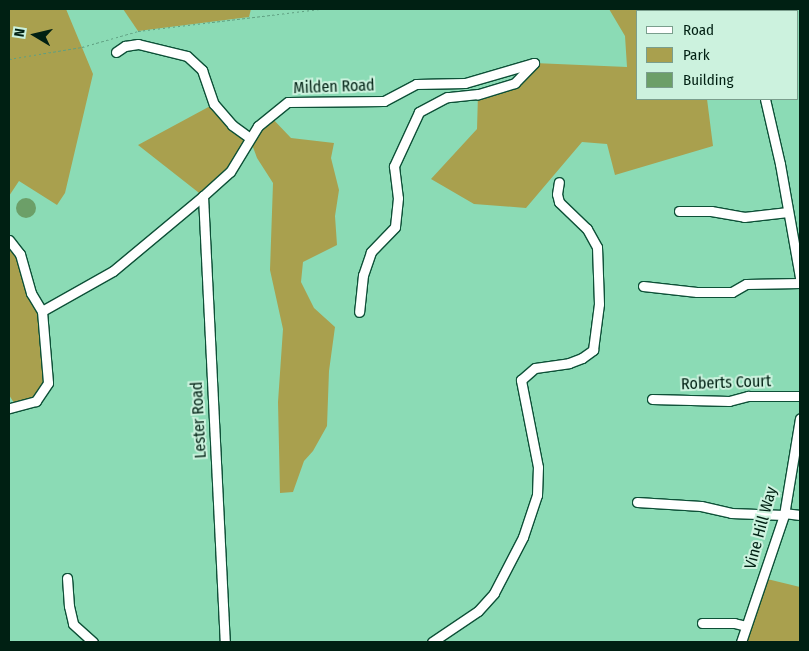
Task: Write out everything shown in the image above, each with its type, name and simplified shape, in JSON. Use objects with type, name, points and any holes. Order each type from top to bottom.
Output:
[{"type":"street","points":[[116,52],[125,46],[138,44],[186,56],[202,70],[214,104],[232,125],[250,138]]},
{"type":"street","name":"Milden Road","points":[[42,311],[113,271],[203,196],[230,172],[258,126],[288,102],[384,100],[416,84],[464,83],[534,63],[515,83],[478,94],[447,96],[419,112],[394,166],[398,198],[395,227],[371,252],[363,275],[359,312]]},
{"type":"street","points":[[765,100],[800,278]]},
{"type":"street","points":[[432,642],[478,611],[494,593],[524,537],[537,494],[538,466],[520,380],[535,368],[570,363],[582,358],[593,350],[599,304],[597,247],[587,229],[559,202],[557,194],[559,182]]},
{"type":"street","name":"Lester Road","points":[[203,196],[226,642]]},
{"type":"street","points":[[679,211],[711,211],[744,217],[788,212]]},
{"type":"street","points":[[9,240],[20,254],[31,293],[42,311],[48,383],[36,401],[9,408]]},
{"type":"street","points":[[642,286],[697,292],[732,292],[746,284],[800,283]]},
{"type":"street","name":"Roberts Court","points":[[652,400],[729,401],[748,396],[800,396]]},
{"type":"street","name":"Vine Hill Way","points":[[741,642],[784,514],[800,418]]},
{"type":"street","points":[[637,502],[701,506],[731,513],[800,515]]},
{"type":"street","points":[[67,578],[69,606],[73,624],[93,642]]},
{"type":"street","points":[[702,623],[746,626]]},
{"type":"path","points":[[9,59],[82,47],[138,31],[320,9]]},
{"type":"green space","points":[[9,9],[66,9],[93,74],[65,193],[57,205],[19,181],[9,196]]},
{"type":"green space","points":[[123,9],[251,9],[249,17],[138,31]]},
{"type":"green space","points":[[609,9],[659,9],[636,10],[636,100],[707,100],[713,146],[615,175],[607,144],[582,142],[526,208],[474,204],[431,179],[477,129],[478,94],[515,83],[534,63],[627,67],[625,36]]},
{"type":"green space","points":[[214,104],[250,138],[270,116],[291,138],[334,143],[331,158],[339,190],[335,216],[337,245],[303,262],[301,282],[314,308],[335,327],[329,371],[327,426],[313,451],[304,461],[293,492],[280,493],[278,402],[283,329],[270,270],[273,183],[257,158],[250,139],[230,172],[203,196],[138,145]]},
{"type":"green space","points":[[9,240],[42,311],[48,383],[36,401],[16,406],[9,395]]},
{"type":"green space","points":[[763,578],[800,587],[800,642],[741,642]]},
{"type":"building","points":[[26,198],[33,201],[36,208],[33,215],[26,218],[19,215],[16,208],[19,201]]}]
